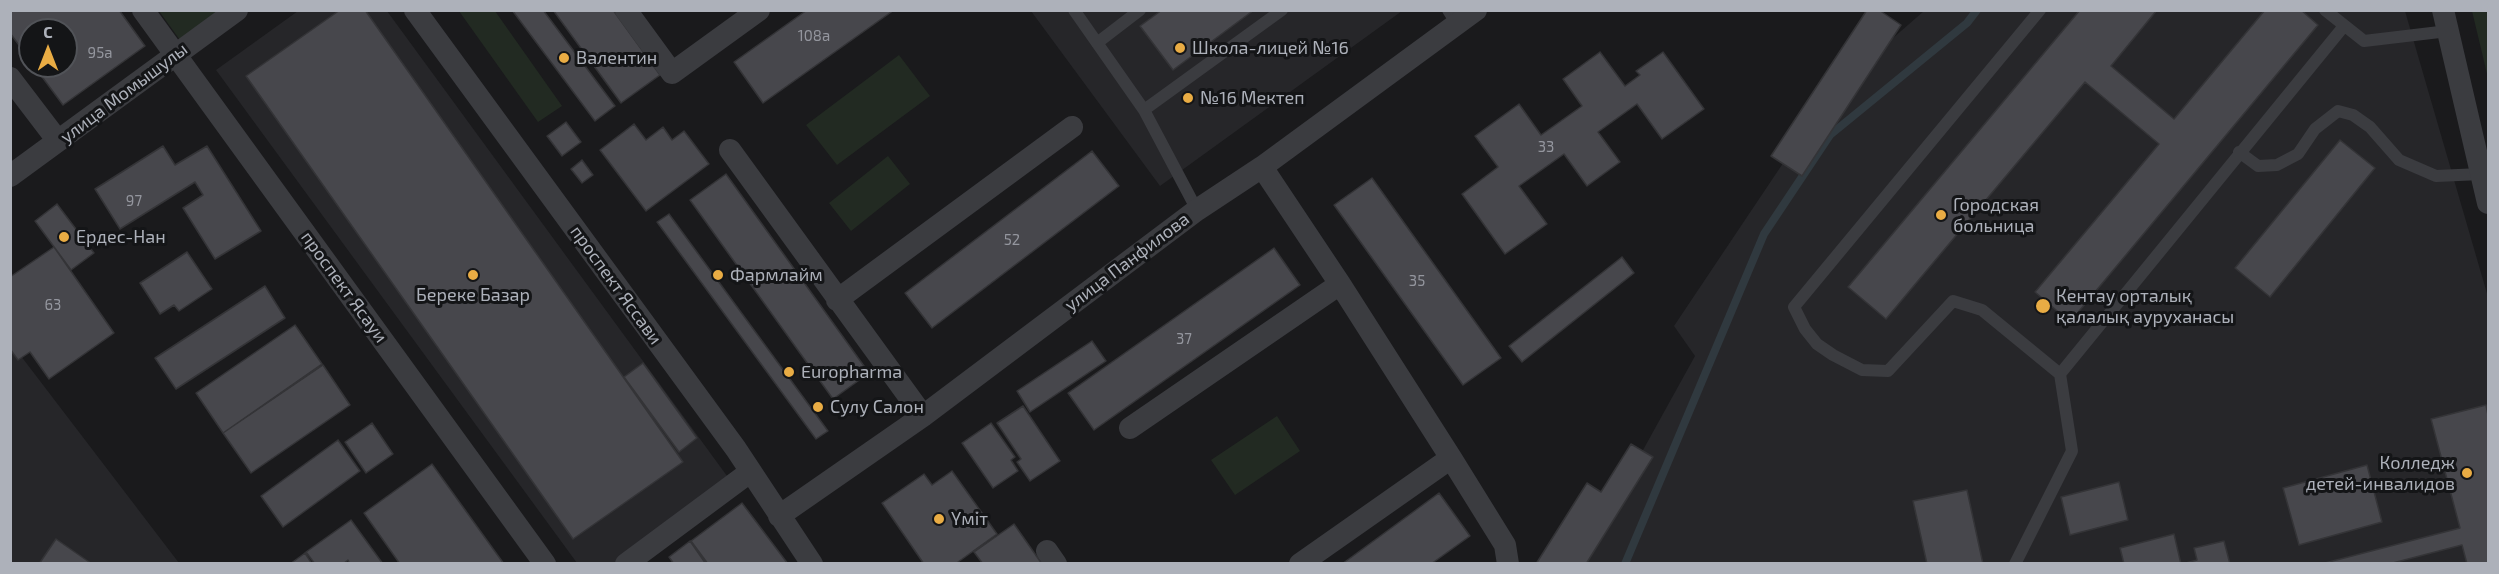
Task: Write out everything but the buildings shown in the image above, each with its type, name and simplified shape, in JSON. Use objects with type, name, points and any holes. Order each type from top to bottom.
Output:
[{"type":"street","name":"проспект Ясауи","points":[[143,10],[545,564]]},
{"type":"street","name":"улица Момышулы","points":[[10,176],[237,10]]},
{"type":"street","name":"проспект Яссави","points":[[416,10],[729,439],[812,564]]},
{"type":"street","points":[[626,10],[672,74],[759,10]]},
{"type":"street","name":"улица Панфилова","points":[[780,516],[923,416],[1197,210],[1262,167],[1452,17],[1476,10]]},
{"type":"street","points":[[2445,21],[2488,203]]},
{"type":"street","points":[[10,78],[58,141]]},
{"type":"street","points":[[837,300],[1072,127]]},
{"type":"street","points":[[730,150],[923,416]]},
{"type":"street","points":[[1262,167],[1452,458],[1505,545],[1508,564]]},
{"type":"street","points":[[1130,428],[1340,284]]},
{"type":"street","points":[[1300,564],[1452,458]]},
{"type":"street","points":[[626,564],[750,472]]},
{"type":"lane","points":[[1074,10],[1144,110],[1197,210]]},
{"type":"lane","points":[[1097,43],[1140,10]]},
{"type":"lane","points":[[1144,110],[1282,10]]},
{"type":"lane","points":[[2015,564],[2072,451],[2060,374],[1982,310],[1953,301],[1888,371],[1862,370],[1817,344],[1804,330],[1794,307],[2040,10]]},
{"type":"lane","points":[[2060,374],[2239,152],[2336,16],[2364,41],[2445,21]]},
{"type":"lane","points":[[2239,152],[2258,166],[2277,165],[2298,154],[2315,129],[2338,111],[2353,116],[2370,127],[2400,160],[2436,176],[2481,174]]},
{"type":"shaded area","points":[[159,11],[221,11],[180,40]]},
{"type":"shaded area","name":"Береке Базар","points":[[298,11],[387,11],[730,480],[615,563],[577,563],[216,70]]},
{"type":"shaded area","points":[[459,11],[495,11],[562,106],[538,122]]},
{"type":"shaded area","name":"№16 Мектеп","points":[[1031,11],[1402,11],[1160,186]]},
{"type":"shaded area","name":"Кентау орталық қалалық ауруханасы","points":[[1924,11],[2405,11],[2488,297],[2488,563],[1580,564],[1695,356],[1674,326],[1830,93]]},
{"type":"shaded area","points":[[2472,11],[2488,11],[2488,78]]},
{"type":"shaded area","points":[[899,55],[930,96],[837,165],[806,125]]},
{"type":"shaded area","points":[[888,156],[910,184],[851,231],[829,203]]},
{"type":"shaded area","points":[[11,343],[179,563],[11,563]]},
{"type":"shaded area","points":[[1277,416],[1300,451],[1235,495],[1211,460]]},
{"type":"waterway","points":[[1625,564],[1764,234],[1830,135],[1967,23],[1977,10]]},
{"type":"place","name":"Школа-лицей №16","points":[[1180,48]]},
{"type":"place","name":"Валентин","points":[[564,58]]},
{"type":"place","name":"№16 Мектеп","points":[[1188,98]]},
{"type":"place","name":"Городская больница","points":[[1941,215]]},
{"type":"place","name":"Ердес-Нан","points":[[64,237]]},
{"type":"place","name":"Береке Базар","points":[[473,275]]},
{"type":"place","name":"Фармлайм","points":[[718,275]]},
{"type":"place","name":"Кентау орталық қалалық ауруханасы","points":[[2043,306]]},
{"type":"place","name":"Europharma","points":[[789,372]]},
{"type":"place","name":"Сулу Салон","points":[[818,407]]},
{"type":"place","name":"Колледж детей-инвалидов","points":[[2467,473]]},
{"type":"place","name":"Үміт","points":[[939,519]]}]
